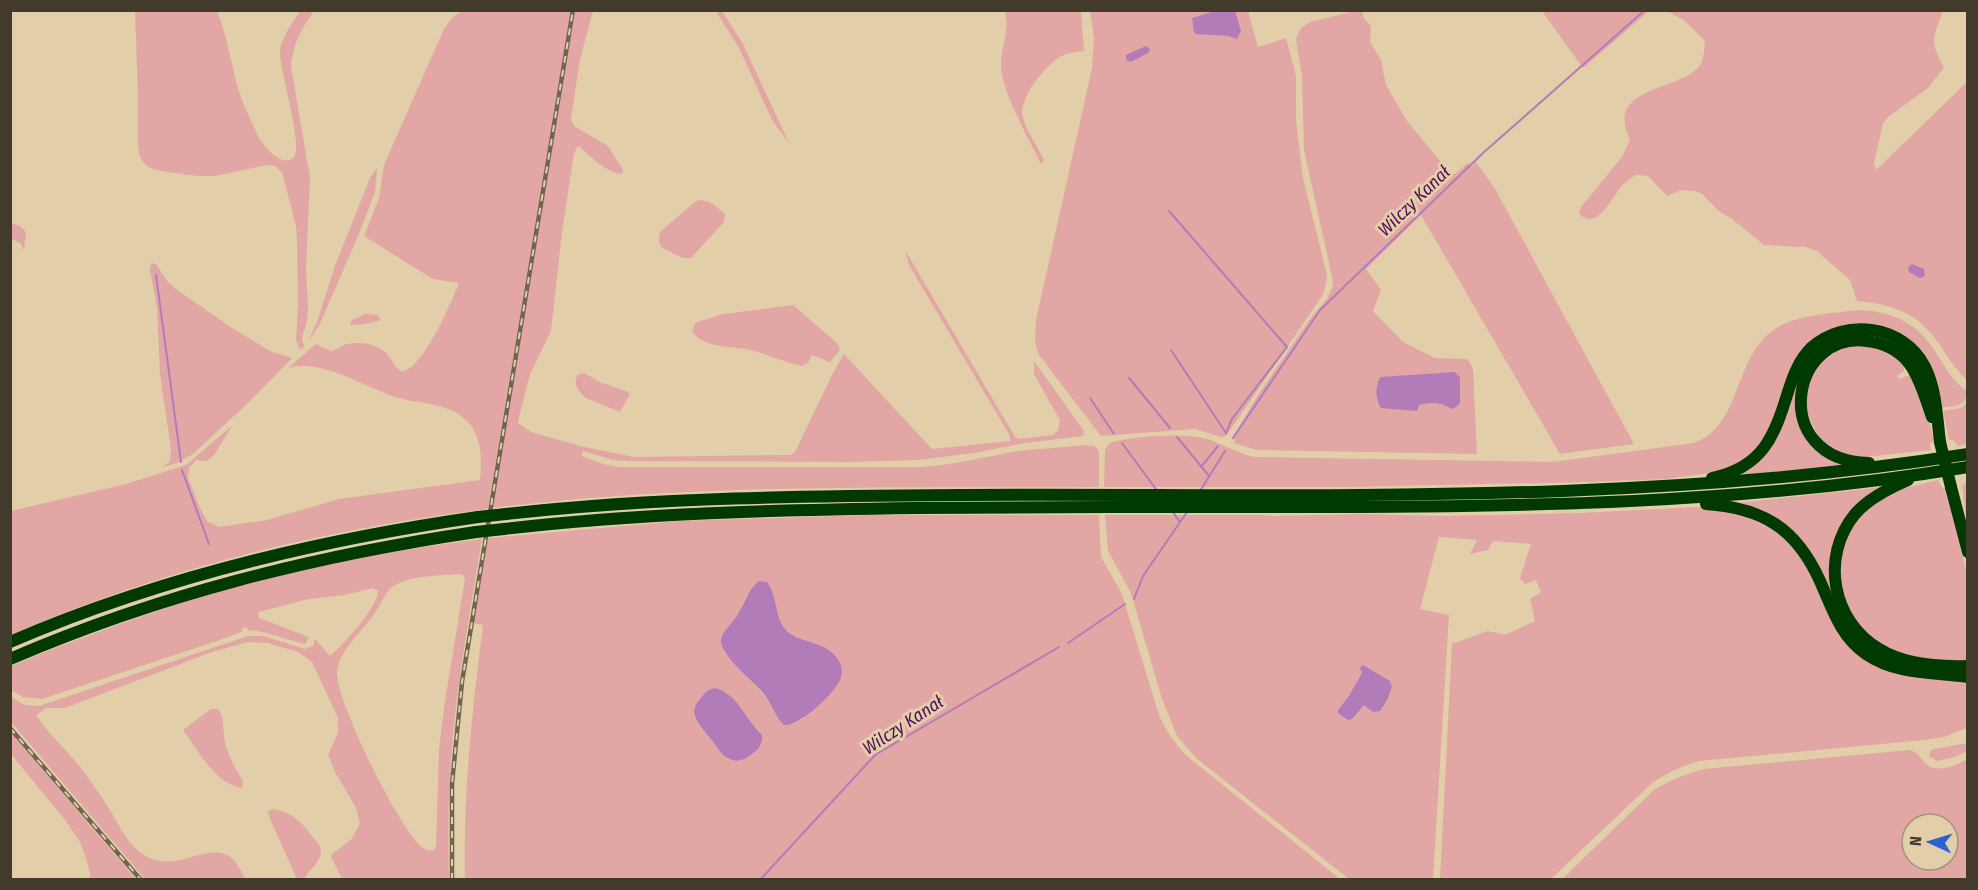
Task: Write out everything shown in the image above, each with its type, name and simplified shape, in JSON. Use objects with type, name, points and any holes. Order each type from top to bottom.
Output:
[{"type":"highway","points":[[1669,494],[1729,474],[1755,458],[1773,435],[1795,370],[1803,358],[1822,340],[1844,331],[1867,329],[1888,334],[1908,346],[1918,356],[1930,380],[1940,442]]},
{"type":"highway","points":[[1909,463],[1845,460],[1834,456],[1814,440],[1803,419],[1801,392],[1808,371],[1814,362],[1830,349],[1850,341],[1870,341],[1892,349],[1902,356],[1918,378],[1940,442],[1968,552]]},
{"type":"highway","points":[[1669,494],[1968,454]]},
{"type":"highway","points":[[10,642],[113,603],[207,572],[345,539],[506,514],[631,503],[772,497],[1536,505],[1669,494],[1805,489],[1968,467]]},
{"type":"highway","points":[[1920,474],[1870,501],[1851,519],[1840,539],[1836,557],[1834,575],[1836,591],[1841,605],[1856,630],[1879,649],[1905,660],[1968,666]]},
{"type":"highway","points":[[1669,494],[1755,512],[1790,535],[1811,562],[1835,619],[1855,645],[1876,660],[1897,668],[1968,677]]},
{"type":"highway","points":[[10,659],[155,604],[251,575],[377,548],[476,532],[629,517],[1091,501]]},
{"type":"shaded area","points":[[135,11],[217,11],[238,88],[258,136],[278,158],[288,160],[293,158],[296,152],[296,140],[280,51],[285,35],[300,11],[314,11],[298,37],[291,66],[310,178],[306,269],[308,307],[302,339],[304,347],[300,350],[296,340],[298,305],[296,226],[282,172],[275,166],[266,165],[216,176],[198,176],[161,171],[148,167],[143,162],[139,154],[138,143]]},
{"type":"shaded area","points":[[461,11],[571,11],[488,509],[366,528],[245,555],[126,590],[11,635],[11,511],[126,484],[186,465],[232,426],[214,455],[207,461],[196,460],[189,468],[188,478],[199,506],[207,521],[219,527],[267,520],[339,499],[480,480],[479,443],[469,423],[461,416],[443,407],[392,396],[324,369],[306,366],[288,368],[316,344],[331,351],[344,345],[361,343],[382,350],[402,372],[419,359],[443,319],[459,283],[433,279],[364,236],[379,198],[384,165],[444,29]]},
{"type":"shaded area","points":[[575,11],[593,11],[580,59],[571,119],[574,126],[608,146],[623,170],[622,174],[610,171],[578,146],[574,153],[551,331],[530,374],[518,423],[531,432],[584,447],[634,457],[791,455],[795,452],[844,354],[932,449],[1010,441],[1010,436],[909,265],[905,250],[1015,437],[1020,439],[1053,435],[1058,430],[1060,420],[1034,374],[1034,361],[1084,431],[1083,436],[919,460],[625,461],[613,460],[583,451],[582,456],[618,467],[923,467],[1018,451],[1086,445],[1095,446],[1099,452],[1099,487],[795,488],[643,494],[492,508]]},
{"type":"shaded area","points":[[716,11],[722,11],[742,42],[789,143],[772,120],[740,50]]},
{"type":"shaded area","points":[[1005,11],[1081,11],[1084,51],[1064,55],[1055,60],[1034,83],[1024,102],[1023,118],[1044,160],[1041,164],[1016,115],[1002,76],[1001,58],[1006,31]]},
{"type":"shaded area","points":[[1090,11],[1248,11],[1258,47],[1286,38],[1296,76],[1296,120],[1303,178],[1327,275],[1324,292],[1320,299],[1226,436],[1221,437],[1195,429],[1101,436],[1039,355],[1035,343],[1036,320],[1092,68],[1094,39]]},
{"type":"shaded area","points":[[1215,11],[1235,11],[1241,31],[1237,39],[1194,32],[1192,18]]},
{"type":"shaded area","points":[[1362,11],[1364,18],[1371,26],[1370,42],[1381,60],[1386,85],[1407,121],[1450,173],[1455,174],[1468,163],[1472,166],[1476,162],[1494,187],[1634,444],[1560,454],[1421,215],[1366,269],[1381,290],[1373,311],[1403,342],[1435,358],[1469,361],[1473,369],[1477,454],[1257,450],[1234,443],[1234,435],[1258,395],[1313,315],[1327,299],[1332,288],[1333,281],[1304,150],[1302,77],[1296,39],[1301,28],[1310,22]]},
{"type":"shaded area","points":[[1542,11],[1649,11],[1583,68]]},
{"type":"shaded area","points":[[1667,11],[1943,11],[1934,45],[1944,67],[1928,88],[1883,123],[1874,163],[1876,170],[1967,82],[1967,380],[1932,334],[1919,321],[1885,305],[1857,301],[1850,280],[1817,251],[1805,247],[1764,245],[1720,212],[1702,194],[1695,191],[1681,190],[1667,196],[1648,176],[1636,175],[1623,185],[1598,216],[1592,219],[1579,214],[1581,207],[1622,157],[1630,140],[1625,123],[1627,110],[1634,100],[1687,76],[1701,63],[1705,41],[1685,21]]},
{"type":"shaded area","points":[[1146,46],[1150,49],[1148,53],[1131,62],[1126,60],[1126,55]]},
{"type":"shaded area","points":[[377,168],[375,192],[361,229],[319,326],[308,342],[335,266],[370,178]]},
{"type":"shaded area","points":[[696,201],[711,203],[725,214],[724,222],[691,258],[683,258],[662,248],[659,242],[660,232]]},
{"type":"shaded area","points":[[11,223],[20,226],[26,232],[24,250],[20,243],[11,239]]},
{"type":"shaded area","points":[[151,263],[156,264],[167,281],[176,289],[229,326],[270,351],[292,358],[193,454],[177,463],[163,467],[170,461],[171,449],[160,374],[157,308],[150,270]]},
{"type":"shaded area","points":[[1912,264],[1924,269],[1925,276],[1920,278],[1909,272],[1908,268]]},
{"type":"shaded area","points":[[793,305],[837,343],[840,350],[830,362],[812,355],[808,363],[801,366],[755,351],[713,344],[692,332],[695,323],[723,314]]},
{"type":"shaded area","points":[[1856,310],[1888,314],[1915,329],[1930,344],[1955,381],[1967,391],[1965,400],[1958,405],[1941,408],[1886,329],[1816,338],[1775,421],[1750,457],[1720,472],[1664,479],[1592,482],[1345,487],[1104,487],[1105,450],[1110,443],[1156,436],[1194,436],[1255,457],[1553,462],[1694,443],[1710,434],[1721,421],[1752,356],[1761,341],[1775,329],[1804,317]]},
{"type":"shaded area","points":[[366,314],[378,315],[380,320],[350,325],[352,320]]},
{"type":"shaded area","points":[[1868,333],[1916,366],[1861,336],[1802,373],[1797,387],[1798,420],[1808,439],[1824,454],[1846,465],[1739,475],[1754,464],[1809,357],[1832,339]]},
{"type":"shaded area","points":[[1864,344],[1889,352],[1904,365],[1904,371],[1897,376],[1899,379],[1910,375],[1918,391],[1934,442],[1930,443],[1931,450],[1865,457],[1847,456],[1820,440],[1805,409],[1807,382],[1823,358],[1839,348]]},
{"type":"shaded area","points":[[1455,372],[1460,377],[1460,403],[1452,409],[1436,403],[1419,405],[1417,411],[1381,408],[1379,404],[1376,393],[1380,377]]},
{"type":"shaded area","points":[[584,373],[630,394],[620,412],[586,398],[581,393],[577,388],[576,379],[577,375]]},
{"type":"shaded area","points":[[1967,403],[1967,444],[1958,446],[1953,440],[1949,440],[1943,411],[1961,408]]},
{"type":"shaded area","points":[[1967,479],[1967,527],[1962,485]]},
{"type":"shaded area","points":[[1938,480],[1943,489],[1946,488],[1967,574],[1967,662],[1916,657],[1886,648],[1860,628],[1843,599],[1838,564],[1852,524],[1870,505],[1901,489]]},
{"type":"shaded area","points":[[1884,487],[1834,545],[1850,633],[1811,555],[1736,503]]},
{"type":"shaded area","points":[[1697,507],[1734,510],[1764,523],[1791,543],[1804,560],[1839,635],[1967,680],[1967,728],[1944,737],[1924,740],[1699,761],[1687,765],[1652,783],[1551,879],[1440,879],[1452,644],[1488,631],[1505,635],[1535,621],[1530,599],[1541,592],[1536,580],[1525,584],[1520,578],[1531,544],[1493,541],[1488,550],[1470,554],[1477,540],[1439,537],[1420,609],[1449,615],[1433,879],[1349,879],[1196,758],[1177,736],[1162,699],[1131,593],[1108,551],[1105,515],[1445,516],[1581,513]]},
{"type":"shaded area","points":[[869,515],[1099,515],[1101,557],[1122,594],[1158,712],[1170,736],[1188,757],[1340,879],[465,880],[465,816],[469,752],[483,625],[473,623],[488,538],[679,521]],"holes":[[[767,582],[785,629],[790,634],[827,649],[840,662],[839,682],[827,697],[801,720],[780,721],[766,697],[725,653],[722,645],[721,638],[739,613],[747,595]],[[726,692],[747,716],[762,744],[752,754],[711,736],[698,724],[694,716]]]},
{"type":"shaded area","points":[[482,539],[453,733],[448,835],[449,879],[342,879],[331,857],[352,839],[360,823],[356,808],[328,755],[338,733],[338,718],[312,662],[298,652],[268,643],[248,642],[212,652],[65,708],[46,708],[36,715],[81,768],[129,841],[142,854],[164,861],[178,861],[215,852],[226,854],[236,863],[245,879],[145,879],[11,722],[10,696],[25,705],[39,706],[248,636],[263,636],[305,649],[313,646],[315,639],[330,656],[366,616],[378,591],[372,588],[345,595],[309,599],[258,612],[259,618],[309,637],[305,644],[255,630],[249,631],[246,627],[241,632],[217,641],[42,699],[23,697],[11,690],[11,666],[171,606],[289,573],[385,553]],"holes":[[[463,575],[465,579],[439,749],[436,846],[434,850],[426,850],[412,836],[399,816],[370,763],[346,707],[337,671],[342,655],[392,587],[403,581],[417,578]]]},
{"type":"shaded area","points":[[759,581],[767,582],[770,587],[779,618],[785,629],[796,637],[825,648],[837,658],[841,665],[842,674],[837,686],[816,708],[791,724],[784,725],[781,722],[764,694],[725,653],[722,645],[721,639],[724,632],[737,615],[752,588]]},
{"type":"shaded area","points":[[1363,665],[1390,681],[1392,687],[1380,711],[1373,712],[1364,705],[1352,719],[1348,720],[1338,713],[1338,710],[1362,673],[1360,668]]},
{"type":"shaded area","points":[[715,688],[723,691],[735,701],[762,735],[759,748],[744,759],[736,761],[724,756],[696,720],[694,710],[696,705],[706,692]]},
{"type":"shaded area","points":[[211,709],[218,709],[220,713],[226,746],[243,781],[242,788],[232,785],[216,774],[184,732],[184,729]]},
{"type":"shaded area","points":[[10,732],[136,879],[91,879],[80,842],[66,821],[11,754]]},
{"type":"shaded area","points":[[1967,743],[1967,751],[1955,757],[1937,761],[1929,756],[1930,751],[1934,749]]},
{"type":"shaded area","points":[[1910,750],[1934,768],[1952,766],[1967,759],[1967,879],[1562,879],[1654,790],[1704,769]]},
{"type":"shaded area","points":[[273,809],[297,819],[320,847],[319,859],[304,879],[297,879],[270,819],[268,811]]},
{"type":"waterway","name":"Wilczy Kanał","points":[[1233,438],[1320,310],[1483,153],[1645,10]]},
{"type":"waterway","points":[[1169,211],[1287,347],[1232,419],[1226,433]]},
{"type":"waterway","points":[[156,275],[181,462]]},
{"type":"waterway","points":[[1171,350],[1226,433]]},
{"type":"waterway","points":[[1129,378],[1170,428]]},
{"type":"waterway","points":[[1090,398],[1114,434]]},
{"type":"waterway","points":[[1177,437],[1209,476]]},
{"type":"waterway","points":[[1122,443],[1158,492]]},
{"type":"waterway","points":[[1201,467],[1218,446]]},
{"type":"waterway","name":"Wilczy Kanał","points":[[1200,491],[1225,451]]},
{"type":"waterway","points":[[182,470],[209,544]]},
{"type":"waterway","points":[[1172,511],[1180,522]]},
{"type":"waterway","name":"Wilczy Kanał","points":[[1134,599],[1143,576],[1187,512]]},
{"type":"waterway","name":"Wilczy Kanał","points":[[1068,643],[1125,604]]},
{"type":"waterway","name":"Wilczy Kanał","points":[[760,880],[875,755],[1059,647]]},
{"type":"railway","points":[[452,880],[452,784],[462,682],[573,10]]},
{"type":"railway","points":[[10,728],[141,880]]}]
